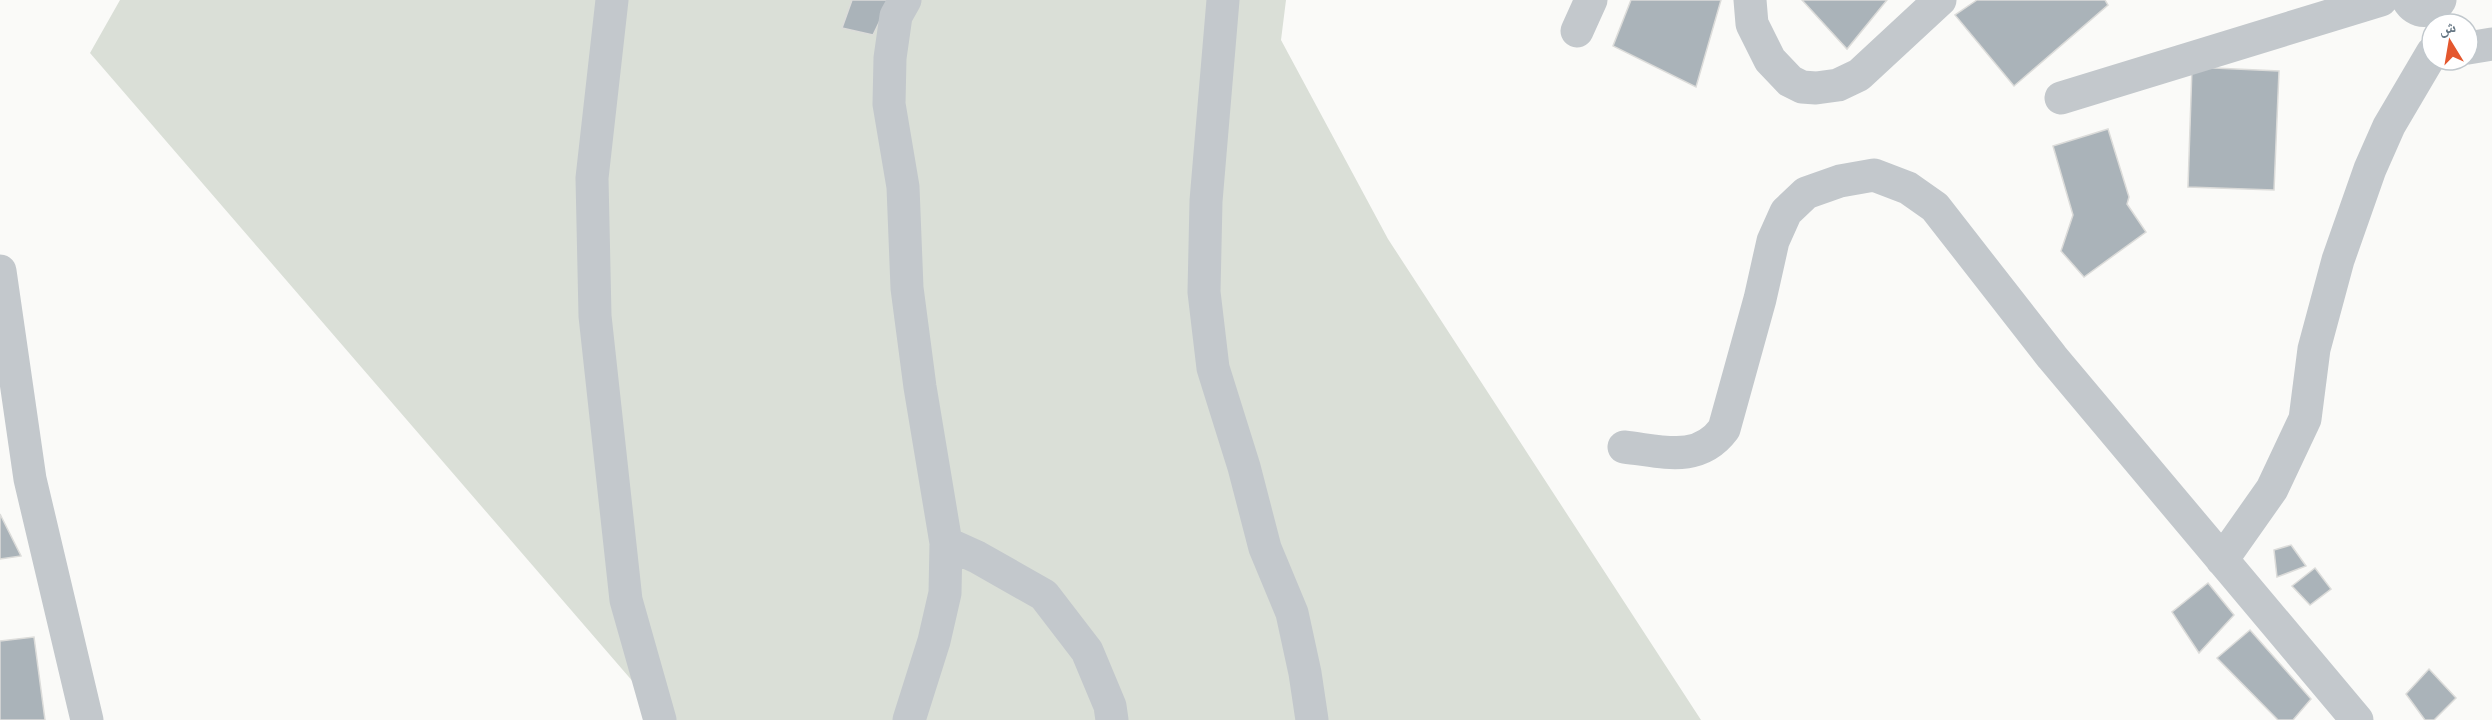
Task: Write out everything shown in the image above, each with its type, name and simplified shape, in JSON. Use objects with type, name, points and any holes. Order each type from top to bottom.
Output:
[{"type":"street","points":[[612,0],[592,178],[595,316],[626,600],[660,720]]},
{"type":"street","points":[[905,0],[896,16],[891,48],[889,104],[903,187],[907,288],[920,387],[946,543],[945,593],[934,641],[909,720]]},
{"type":"street","points":[[1223,0],[1206,201],[1204,292],[1212,357],[1265,548],[1292,613],[1312,720]]},
{"type":"street","points":[[1577,31],[1591,0]]},
{"type":"street","points":[[1750,0],[1752,24],[1770,60],[1790,81],[1802,87],[1816,88],[1838,85],[1859,75],[1940,0]]},
{"type":"street","points":[[2061,98],[2381,0]]},
{"type":"street","points":[[2222,560],[2272,489],[2305,419],[2313,349],[2337,260],[2379,147],[2422,72]]},
{"type":"street","points":[[1624,447],[1678,453],[1695,452],[1714,442],[1724,429],[1760,299],[1773,242],[1786,212],[1806,193],[1840,181],[1874,175],[1908,188],[1935,207],[2052,357],[2357,720]]},
{"type":"street","points":[[0,271],[30,479],[87,720]]},
{"type":"street","points":[[946,543],[977,557],[1044,595],[1087,651],[1110,706],[1112,720]]},
{"type":"shaded area","points":[[120,0],[1286,0],[1281,40],[1388,239],[1701,720],[666,720],[90,53]]},
{"type":"building","points":[[852,0],[890,0],[873,35],[842,28]]},
{"type":"building","points":[[1631,0],[1721,0],[1696,87],[1613,46]]},
{"type":"building","points":[[1802,0],[1887,0],[1847,49]]},
{"type":"building","points":[[1977,0],[2105,0],[2108,5],[2014,86],[1955,15]]},
{"type":"building","points":[[2192,67],[2279,71],[2274,190],[2188,187]]},
{"type":"building","points":[[2108,129],[2129,197],[2127,204],[2146,232],[2084,277],[2061,251],[2073,215],[2053,146]]},
{"type":"building","points":[[0,514],[21,556],[0,559]]},
{"type":"building","points":[[2291,545],[2306,566],[2277,577],[2274,550]]},
{"type":"building","points":[[2315,568],[2331,589],[2310,605],[2292,586]]},
{"type":"building","points":[[2208,583],[2234,615],[2199,653],[2172,612]]},
{"type":"building","points":[[2250,630],[2311,699],[2293,720],[2278,720],[2217,658]]},
{"type":"building","points":[[34,637],[45,720],[0,720],[0,641]]},
{"type":"building","points":[[2429,669],[2456,698],[2434,720],[2425,720],[2406,694]]}]
